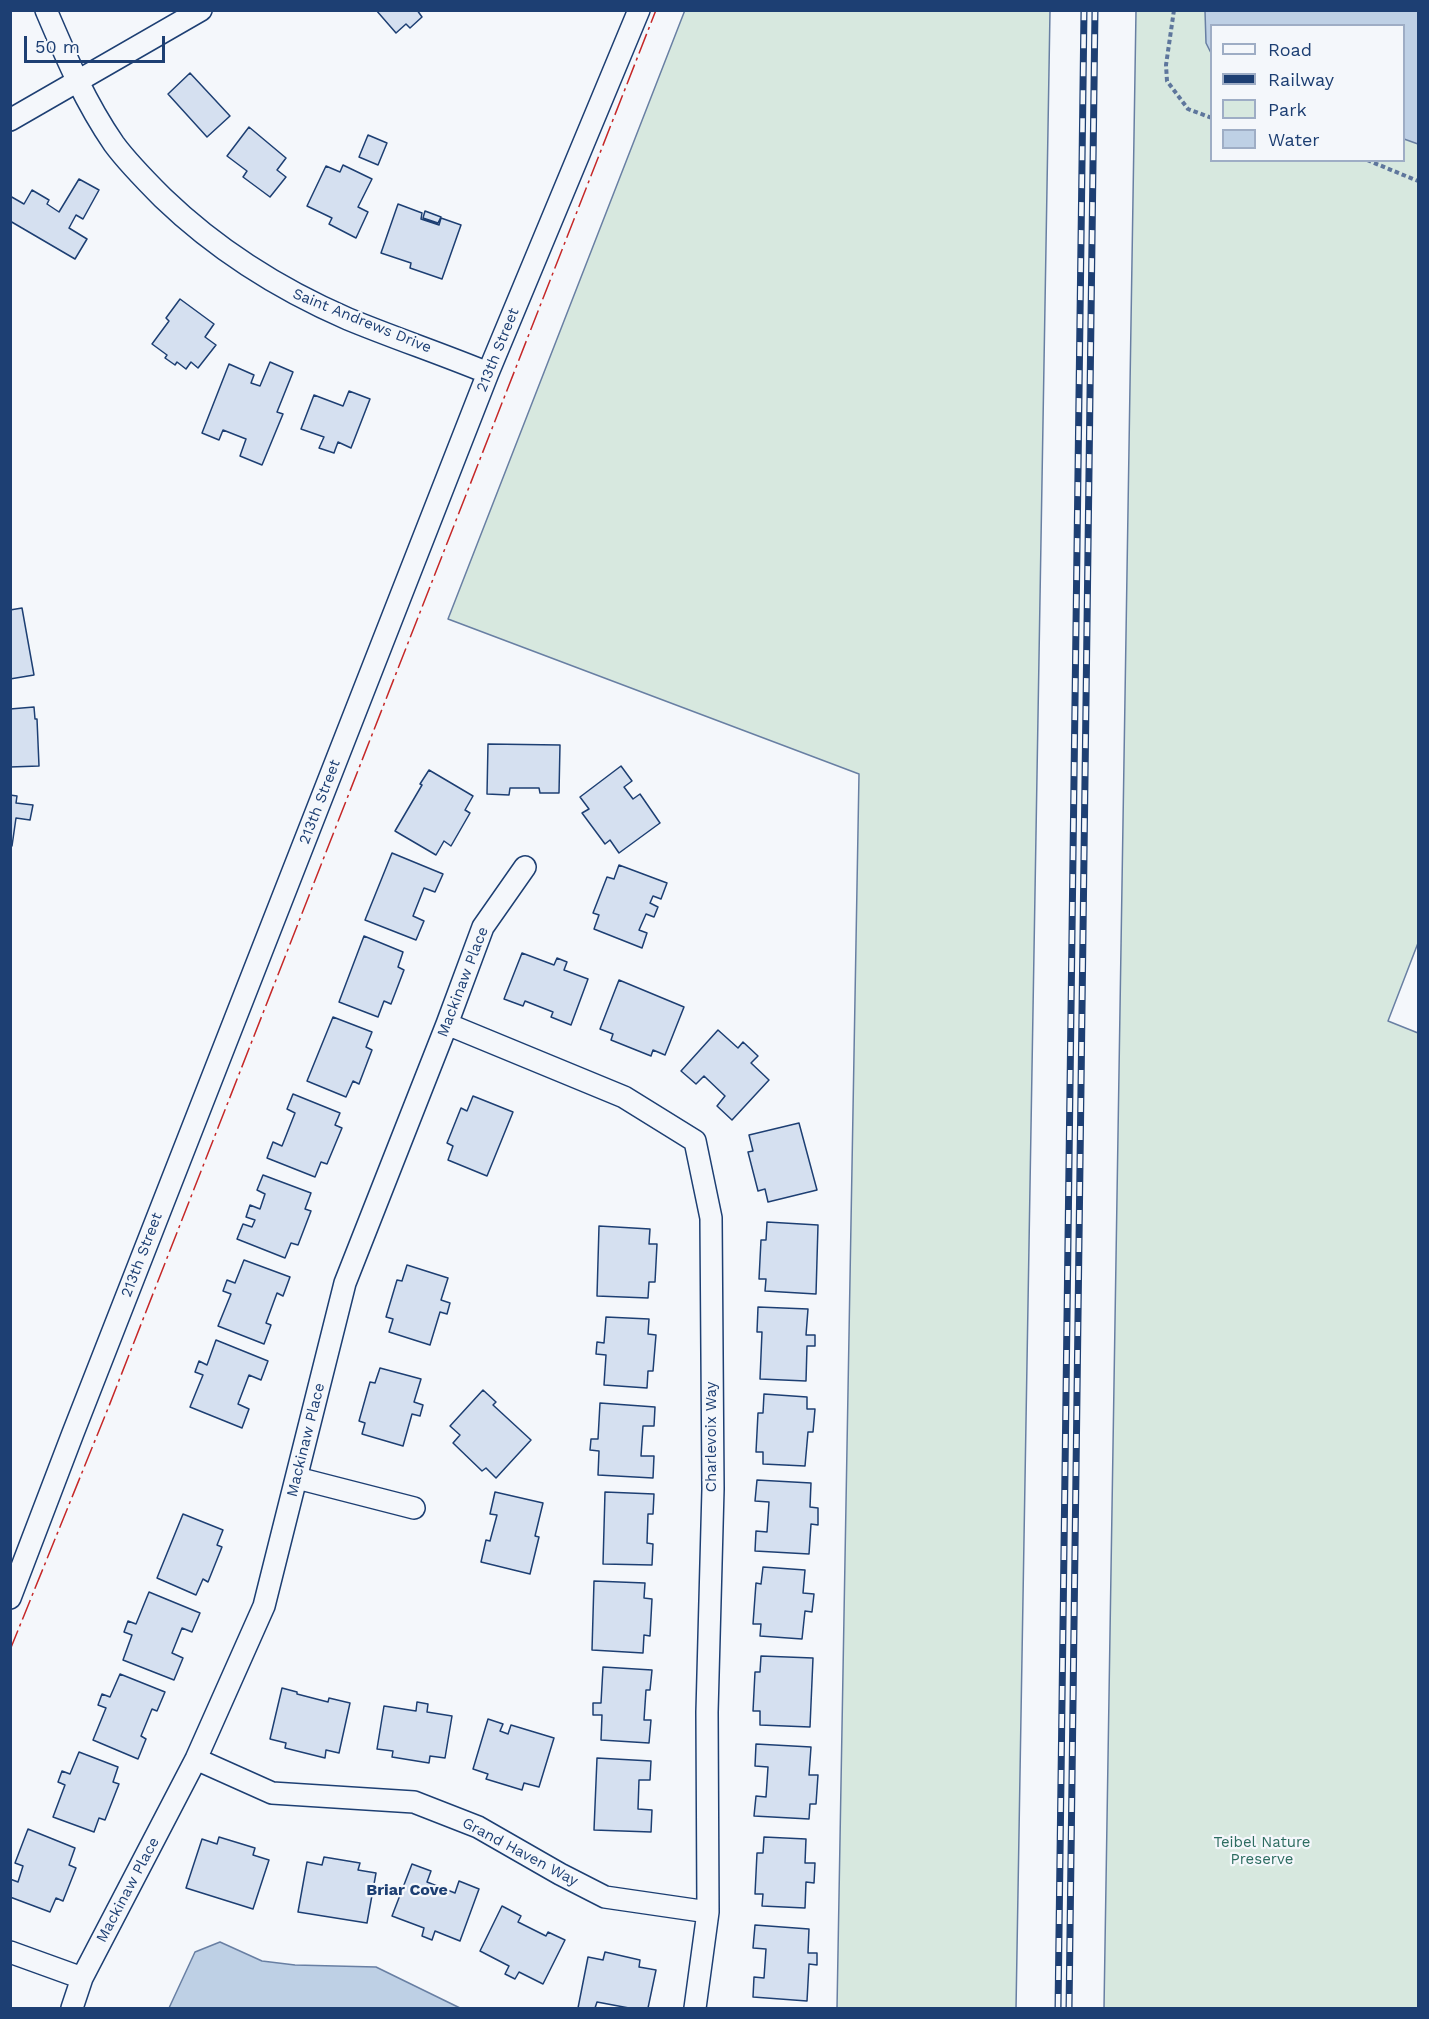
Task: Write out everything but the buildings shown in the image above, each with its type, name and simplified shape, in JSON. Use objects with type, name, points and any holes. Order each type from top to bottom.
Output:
[{"type":"street","name":"Saint Andrews Drive","points":[[46,10],[76,81],[115,145],[148,184],[189,223],[234,257],[285,289],[349,319],[488,373]]},
{"type":"street","points":[[10,120],[201,10]]},
{"type":"street","name":"213th Street","points":[[10,1599],[77,1421],[488,373],[639,10]]},
{"type":"street","name":"Mackinaw Place","points":[[72,2008],[81,1978],[196,1759],[264,1606],[345,1283],[483,927],[525,867]]},
{"type":"street","name":"Charlevoix Way","points":[[447,1024],[624,1097],[695,1141],[711,1218],[712,1489],[706,1712],[708,1912],[695,2008]]},
{"type":"street","points":[[297,1478],[414,1508]]},
{"type":"street","name":"Grand Haven Way","points":[[196,1759],[272,1793],[414,1802],[478,1827],[605,1897],[708,1912]]},
{"type":"street","points":[[10,1952],[81,1978]]},
{"type":"path","points":[[1174,10],[1166,65],[1167,81],[1188,108],[1210,118]]},
{"type":"path","points":[[1373,162],[1419,182]]},
{"type":"green space","points":[[685,10],[1050,11],[1016,2008],[837,2008],[859,774],[448,619]]},
{"type":"green space","name":"Teibel Nature Preserve","points":[[1136,11],[1418,11],[1418,943],[1388,1021],[1418,1033],[1418,2008],[1104,2008]]},
{"type":"water","points":[[1205,11],[1418,11],[1418,144],[1405,139],[1405,24],[1210,24],[1210,51],[1206,43]]},
{"type":"water","points":[[220,1942],[262,1961],[295,1965],[376,1967],[460,2008],[169,2008],[195,1952]]},
{"type":"railway","points":[[1058,2008],[1084,10]]},
{"type":"railway","points":[[1069,2008],[1095,10]]},
{"type":"power","points":[[10,1650],[109,1406],[656,10]]},
{"type":"district","name":"Briar Cove","points":[[407,1890]]}]
